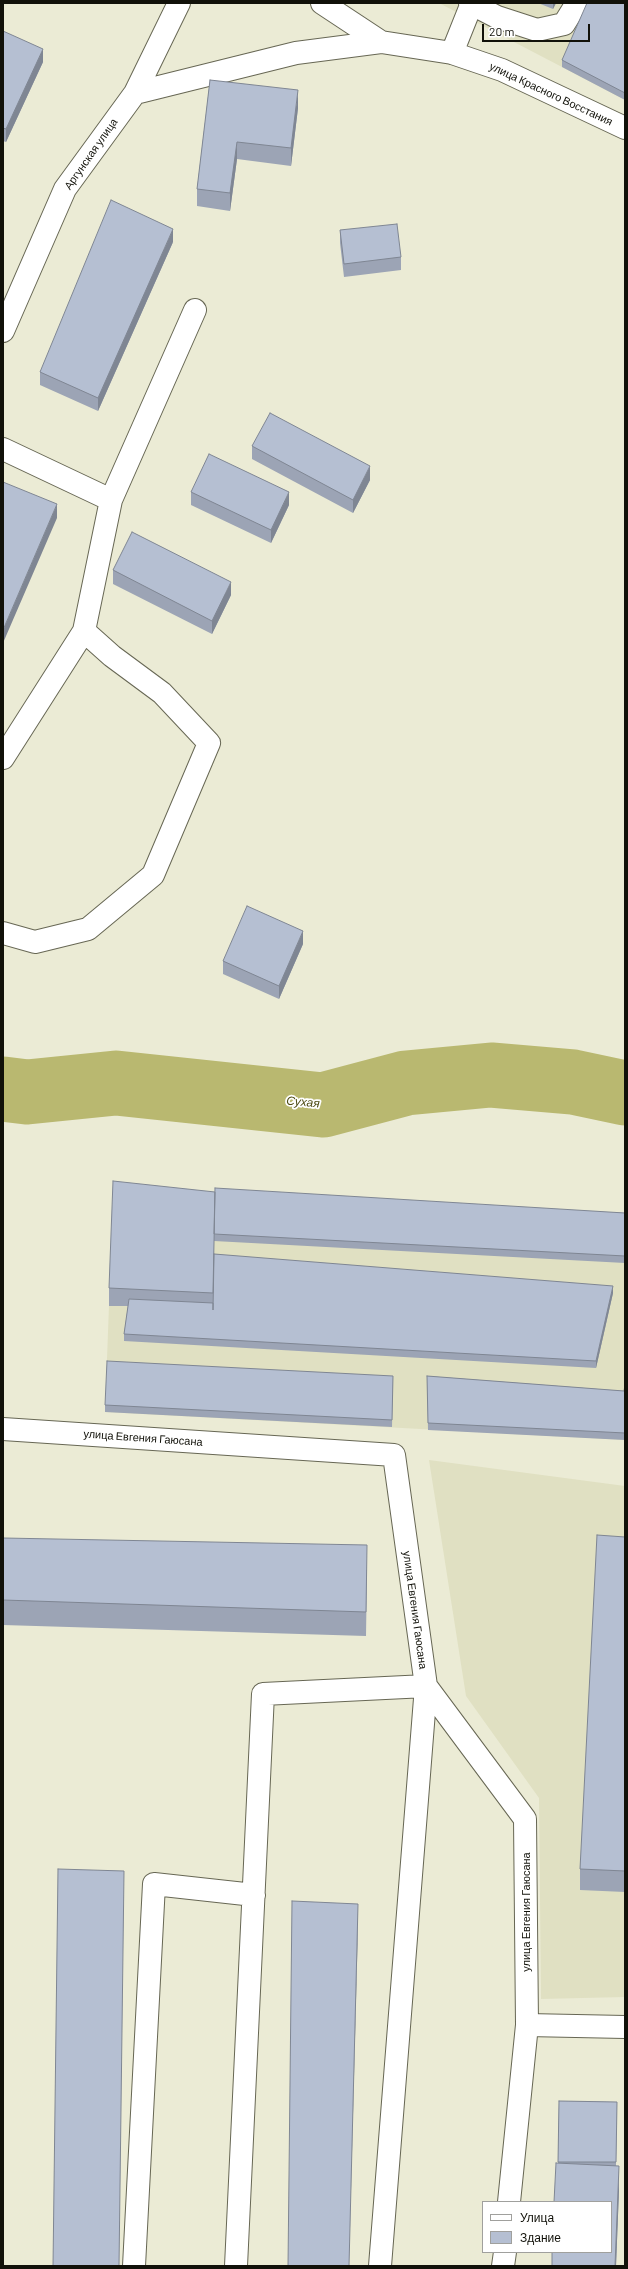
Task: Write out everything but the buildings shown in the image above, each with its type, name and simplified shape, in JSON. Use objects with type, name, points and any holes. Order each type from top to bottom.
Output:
[{"type":"street","name":"Аргунская улица","points":[[3,331],[65,189],[135,93],[179,3]]},
{"type":"street","name":"улица Красного Восстания","points":[[322,3],[381,42],[452,53],[502,70],[625,128]]},
{"type":"street","points":[[452,53],[471,3],[497,17],[537,30],[564,24],[577,3]]},
{"type":"street","points":[[135,93],[296,53],[381,42]]},
{"type":"street","points":[[3,758],[84,631],[111,500],[195,310]]},
{"type":"street","points":[[3,449],[111,500]]},
{"type":"street","points":[[3,933],[35,942],[88,929],[153,875],[209,743],[162,693],[112,656],[84,631]]},
{"type":"street","name":"улица Евгения Гаюсана","points":[[3,1429],[394,1455],[426,1686],[525,1819],[526,2025],[509,2201]]},
{"type":"street","points":[[236,2266],[263,1694],[426,1686],[380,2266]]},
{"type":"street","points":[[134,2266],[154,1884],[254,1895]]},
{"type":"street","points":[[526,2025],[625,2027]]},
{"type":"street","points":[[503,2266],[504,2253]]},
{"type":"shaded area","points":[[439,3],[625,3],[625,100],[562,67]]},
{"type":"shaded area","points":[[113,1199],[625,1221],[625,1440],[105,1412]]},
{"type":"shaded area","points":[[429,1460],[625,1486],[625,1997],[541,1999],[539,1798],[466,1696]]},
{"type":"waterway","name":"Сухая","points":[[3,1089],[27,1092],[116,1083],[323,1105],[406,1083],[491,1075],[573,1082],[625,1093]]}]
